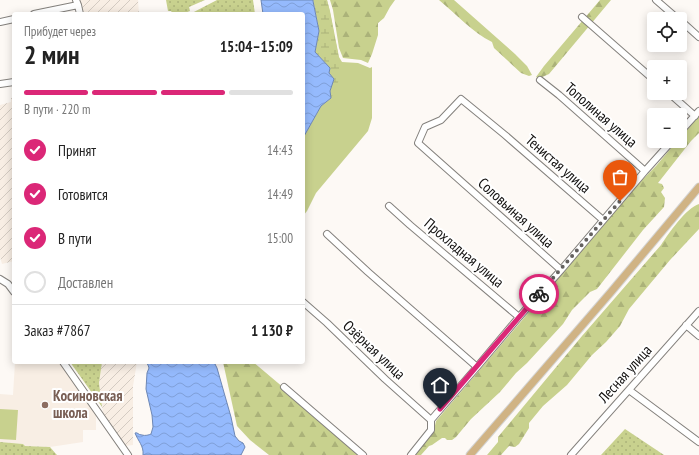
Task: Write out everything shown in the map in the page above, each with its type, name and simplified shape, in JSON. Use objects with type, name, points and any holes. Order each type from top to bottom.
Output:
[{"type":"main road","points":[[470,455],[699,187]]},
{"type":"street","points":[[656,0],[670,12]]},
{"type":"street","points":[[41,12],[77,2],[80,12]]},
{"type":"street","points":[[582,17],[647,74]]},
{"type":"street","points":[[0,22],[12,19]]},
{"type":"street","points":[[687,27],[699,37]]},
{"type":"street","name":"Тополиная улица","points":[[540,80],[645,171]]},
{"type":"street","points":[[0,84],[12,82]]},
{"type":"street","name":"Тенистая улица","points":[[454,175],[418,143],[425,127],[442,120],[461,99],[496,127],[603,220]]},
{"type":"street","points":[[679,100],[697,113],[687,124]]},
{"type":"street","points":[[411,455],[431,430],[431,420],[666,148]]},
{"type":"street","name":"Соловьиная улица","points":[[454,175],[561,270]]},
{"type":"street","name":"Прохладная улица","points":[[389,206],[519,317]]},
{"type":"street","points":[[327,234],[368,272],[477,367]]},
{"type":"street","points":[[0,279],[8,284],[12,289]]},
{"type":"street","name":"Озёрная улица","points":[[305,304],[431,420]]},
{"type":"street","name":"Лесная улица","points":[[571,455],[699,311]]},
{"type":"street","points":[[686,325],[699,336]]},
{"type":"street","points":[[64,364],[128,455]]},
{"type":"street","points":[[284,386],[363,455]]},
{"type":"street","points":[[629,390],[699,442]]},
{"type":"shaded area","points":[[80,0],[138,0],[139,12],[83,12]]},
{"type":"shaded area","points":[[11,98],[12,262],[2,264],[0,257],[0,105],[11,102]]},
{"type":"shaded area","name":"Косиновская школа","points":[[15,364],[61,364],[96,414],[96,430],[83,430],[83,442],[50,447],[25,446],[23,444],[0,442],[0,394],[13,395]]},
{"type":"shaded area","points":[[102,364],[137,364],[133,386],[133,445],[125,446],[103,413],[99,383]]},
{"type":"green space","points":[[166,0],[205,0],[189,7],[190,11],[187,12],[168,11]]},
{"type":"green space","points":[[217,0],[253,0],[255,12],[194,12]]},
{"type":"green space","points":[[313,0],[327,0],[338,51],[340,67],[338,83],[331,98],[330,91],[334,79],[329,73],[330,68],[315,52],[319,31]]},
{"type":"green space","points":[[327,0],[339,57],[342,62],[358,63],[370,68],[372,67],[372,118],[368,131],[316,193],[305,214],[305,134],[321,106],[331,98]]},
{"type":"green space","points":[[330,0],[395,0],[384,18],[378,23],[378,35],[368,63],[361,60],[343,58],[339,48]]},
{"type":"green space","points":[[439,0],[454,0],[515,54],[527,66],[532,75],[529,76],[521,73],[494,48],[492,42],[471,28]]},
{"type":"green space","points":[[600,0],[611,0],[549,74],[540,78],[536,77],[544,66]]},
{"type":"green space","points":[[699,116],[699,133],[687,146],[687,130]]},
{"type":"green space","points":[[671,148],[686,148],[658,183],[662,184],[664,188],[661,192],[665,198],[664,207],[643,230],[597,289],[590,292],[572,310],[563,324],[500,392],[471,419],[456,437],[452,440],[442,438],[429,446],[421,455],[412,455],[434,430],[436,421],[639,183]]},
{"type":"green space","points":[[699,204],[699,229],[670,260],[629,309],[620,326],[592,355],[567,385],[543,406],[529,423],[529,428],[519,444],[515,447],[509,446],[501,455],[487,455],[498,442],[498,437],[582,336],[661,245],[678,222],[689,210]]},
{"type":"green space","points":[[71,364],[102,364],[99,383],[102,407]]},
{"type":"green space","points":[[223,364],[255,364],[361,455],[269,455],[250,440],[237,426]]},
{"type":"green space","points":[[0,409],[18,410],[16,440],[0,439]]},
{"type":"green space","points":[[625,429],[664,455],[601,455]]},
{"type":"green space","points":[[0,442],[23,444],[25,446],[50,447],[57,455],[0,455]]},
{"type":"water","points":[[261,0],[313,0],[319,31],[315,52],[330,68],[329,73],[334,79],[330,91],[331,98],[321,106],[305,134],[305,12],[263,12]]},
{"type":"water","points":[[147,364],[215,364],[231,417],[235,436],[243,443],[245,447],[241,455],[143,455],[142,446],[135,433],[140,435],[149,435],[151,434],[153,427],[146,389],[147,373],[149,368]]},
{"type":"way so far","points":[[539,294],[620,201]]},
{"type":"place","name":"Косиновская школа","points":[[45,405]]},
{"type":"route","points":[[440,409],[539,294]]}]
